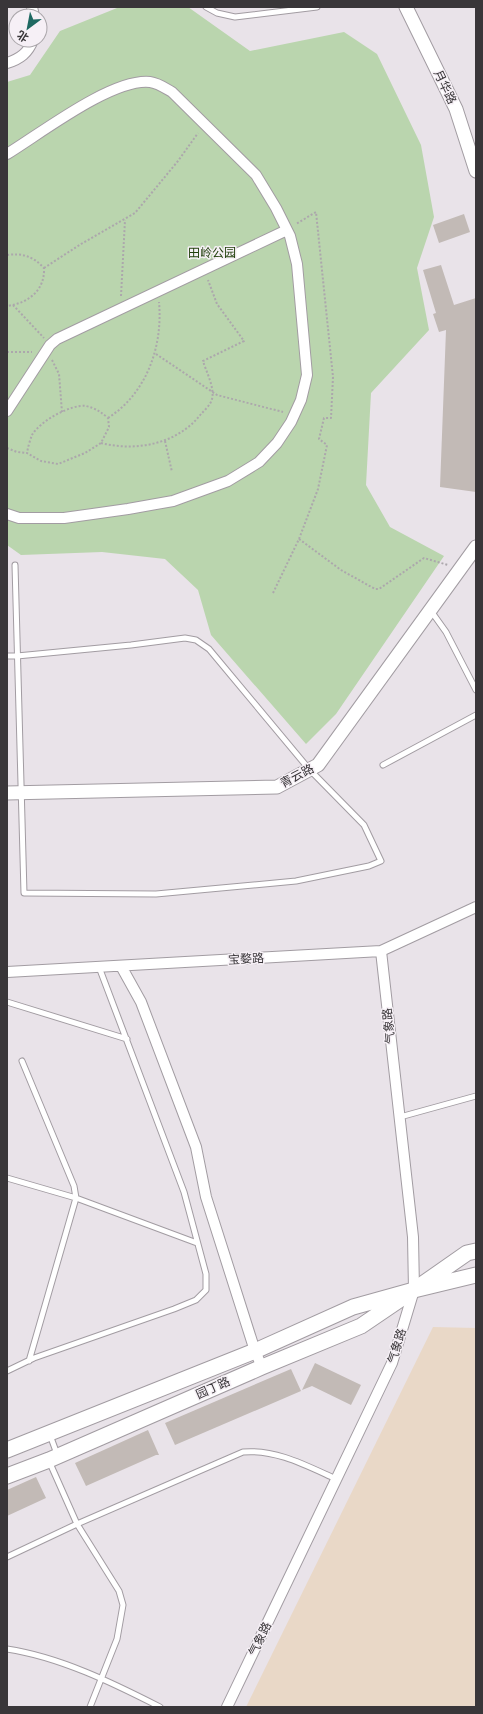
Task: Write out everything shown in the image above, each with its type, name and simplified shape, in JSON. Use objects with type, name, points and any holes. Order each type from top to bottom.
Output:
[{"type":"main road","name":"园丁路","points":[[7,1476],[54,1458],[262,1367],[361,1326],[467,1253],[476,1251]]},
{"type":"main road","name":"园丁路","points":[[7,1450],[255,1351],[353,1307],[476,1275]]},
{"type":"street","name":"月华路","points":[[406,7],[456,108],[476,171]]},
{"type":"street","points":[[7,63],[20,59],[30,48]]},
{"type":"street","points":[[7,154],[95,98],[131,84],[149,82],[159,84],[172,92],[203,125],[256,175],[276,208],[287,230],[297,264],[307,375],[301,400],[277,443],[259,462],[228,481],[173,502],[64,518],[19,518],[7,514]]},
{"type":"street","points":[[7,411],[48,348],[57,339],[287,230]]},
{"type":"street","name":"青云路","points":[[7,793],[276,787],[318,765],[476,547]]},
{"type":"street","name":"宝婺路","points":[[7,972],[381,951],[476,907]]},
{"type":"street","name":"气象路","points":[[227,1707],[392,1363],[414,1290],[413,1237],[381,951]]},
{"type":"street","points":[[121,966],[141,1002],[196,1147],[206,1197],[255,1351],[262,1367]]},
{"type":"lane","points":[[206,7],[217,14],[235,18],[317,7]]},
{"type":"lane","points":[[7,656],[17,656],[131,646],[185,638],[196,640],[209,649],[309,769],[364,825],[381,861],[369,866],[296,881],[257,885],[156,894],[24,893],[17,656],[15,564]]},
{"type":"lane","points":[[430,610],[446,632],[476,690]]},
{"type":"lane","points":[[383,765],[476,715]]},
{"type":"lane","points":[[7,1371],[29,1361],[174,1309],[196,1300],[206,1290],[206,1274],[184,1192],[99,967]]},
{"type":"lane","points":[[7,1002],[126,1039]]},
{"type":"lane","points":[[22,1061],[74,1186],[76,1198],[29,1361]]},
{"type":"lane","points":[[400,1117],[476,1096]]},
{"type":"lane","points":[[7,1178],[76,1198],[197,1243]]},
{"type":"lane","points":[[50,1433],[54,1458],[77,1524],[119,1592],[123,1606],[117,1638],[90,1707]]},
{"type":"lane","points":[[7,1557],[77,1524],[243,1452],[254,1451],[293,1460],[336,1479]]},
{"type":"lane","points":[[7,1649],[21,1651],[102,1677],[160,1707]]},
{"type":"path","points":[[44,268],[80,244],[125,220],[144,203],[178,161],[203,125]]},
{"type":"path","points":[[273,593],[299,539],[318,489],[327,445],[319,439],[324,418],[331,418],[333,378],[316,212],[287,230]]},
{"type":"path","points":[[120,309],[125,220]]},
{"type":"path","points":[[7,255],[24,255],[36,259],[44,268],[44,280],[37,291],[28,299],[7,306]]},
{"type":"path","points":[[101,443],[116,447],[146,445],[165,441],[177,435],[198,418],[212,400],[213,393],[202,361],[244,341],[217,304],[204,269]]},
{"type":"path","points":[[108,418],[122,407],[131,397],[153,362],[156,354],[160,310],[159,291]]},
{"type":"path","points":[[13,305],[48,348],[59,374],[62,412]]},
{"type":"path","points":[[7,352],[48,348]]},
{"type":"path","points":[[156,354],[213,393],[233,401],[294,415]]},
{"type":"path","points":[[7,448],[17,452],[27,453],[41,461],[58,464],[86,453],[101,443],[109,427],[108,418],[98,410],[86,406],[74,406],[42,424],[33,433],[27,453]]},
{"type":"path","points":[[165,441],[172,472]]},
{"type":"path","points":[[299,539],[342,570],[375,589],[379,589],[424,558],[461,568]]},
{"type":"shaded area","points":[[433,1327],[476,1328],[476,1707],[246,1707]]},
{"type":"green space","name":"田岭公园","points":[[188,7],[250,51],[344,32],[377,54],[421,145],[434,217],[417,268],[429,330],[371,393],[366,485],[390,527],[444,556],[336,714],[306,744],[211,635],[198,590],[165,559],[102,552],[21,555],[7,545],[7,82],[30,75],[60,31],[117,8]]},
{"type":"building","points":[[464,214],[470,232],[439,243],[433,225]]},
{"type":"building","points":[[441,265],[454,305],[476,298],[476,492],[440,487],[446,330],[439,332],[433,314],[436,313],[423,270]]},
{"type":"building","points":[[315,1363],[361,1385],[351,1405],[312,1386],[302,1390]]},
{"type":"building","points":[[291,1369],[301,1391],[175,1445],[165,1423]]},
{"type":"building","points":[[148,1430],[159,1455],[86,1486],[75,1463]]},
{"type":"building","points":[[36,1477],[46,1498],[7,1516],[7,1490]]}]
